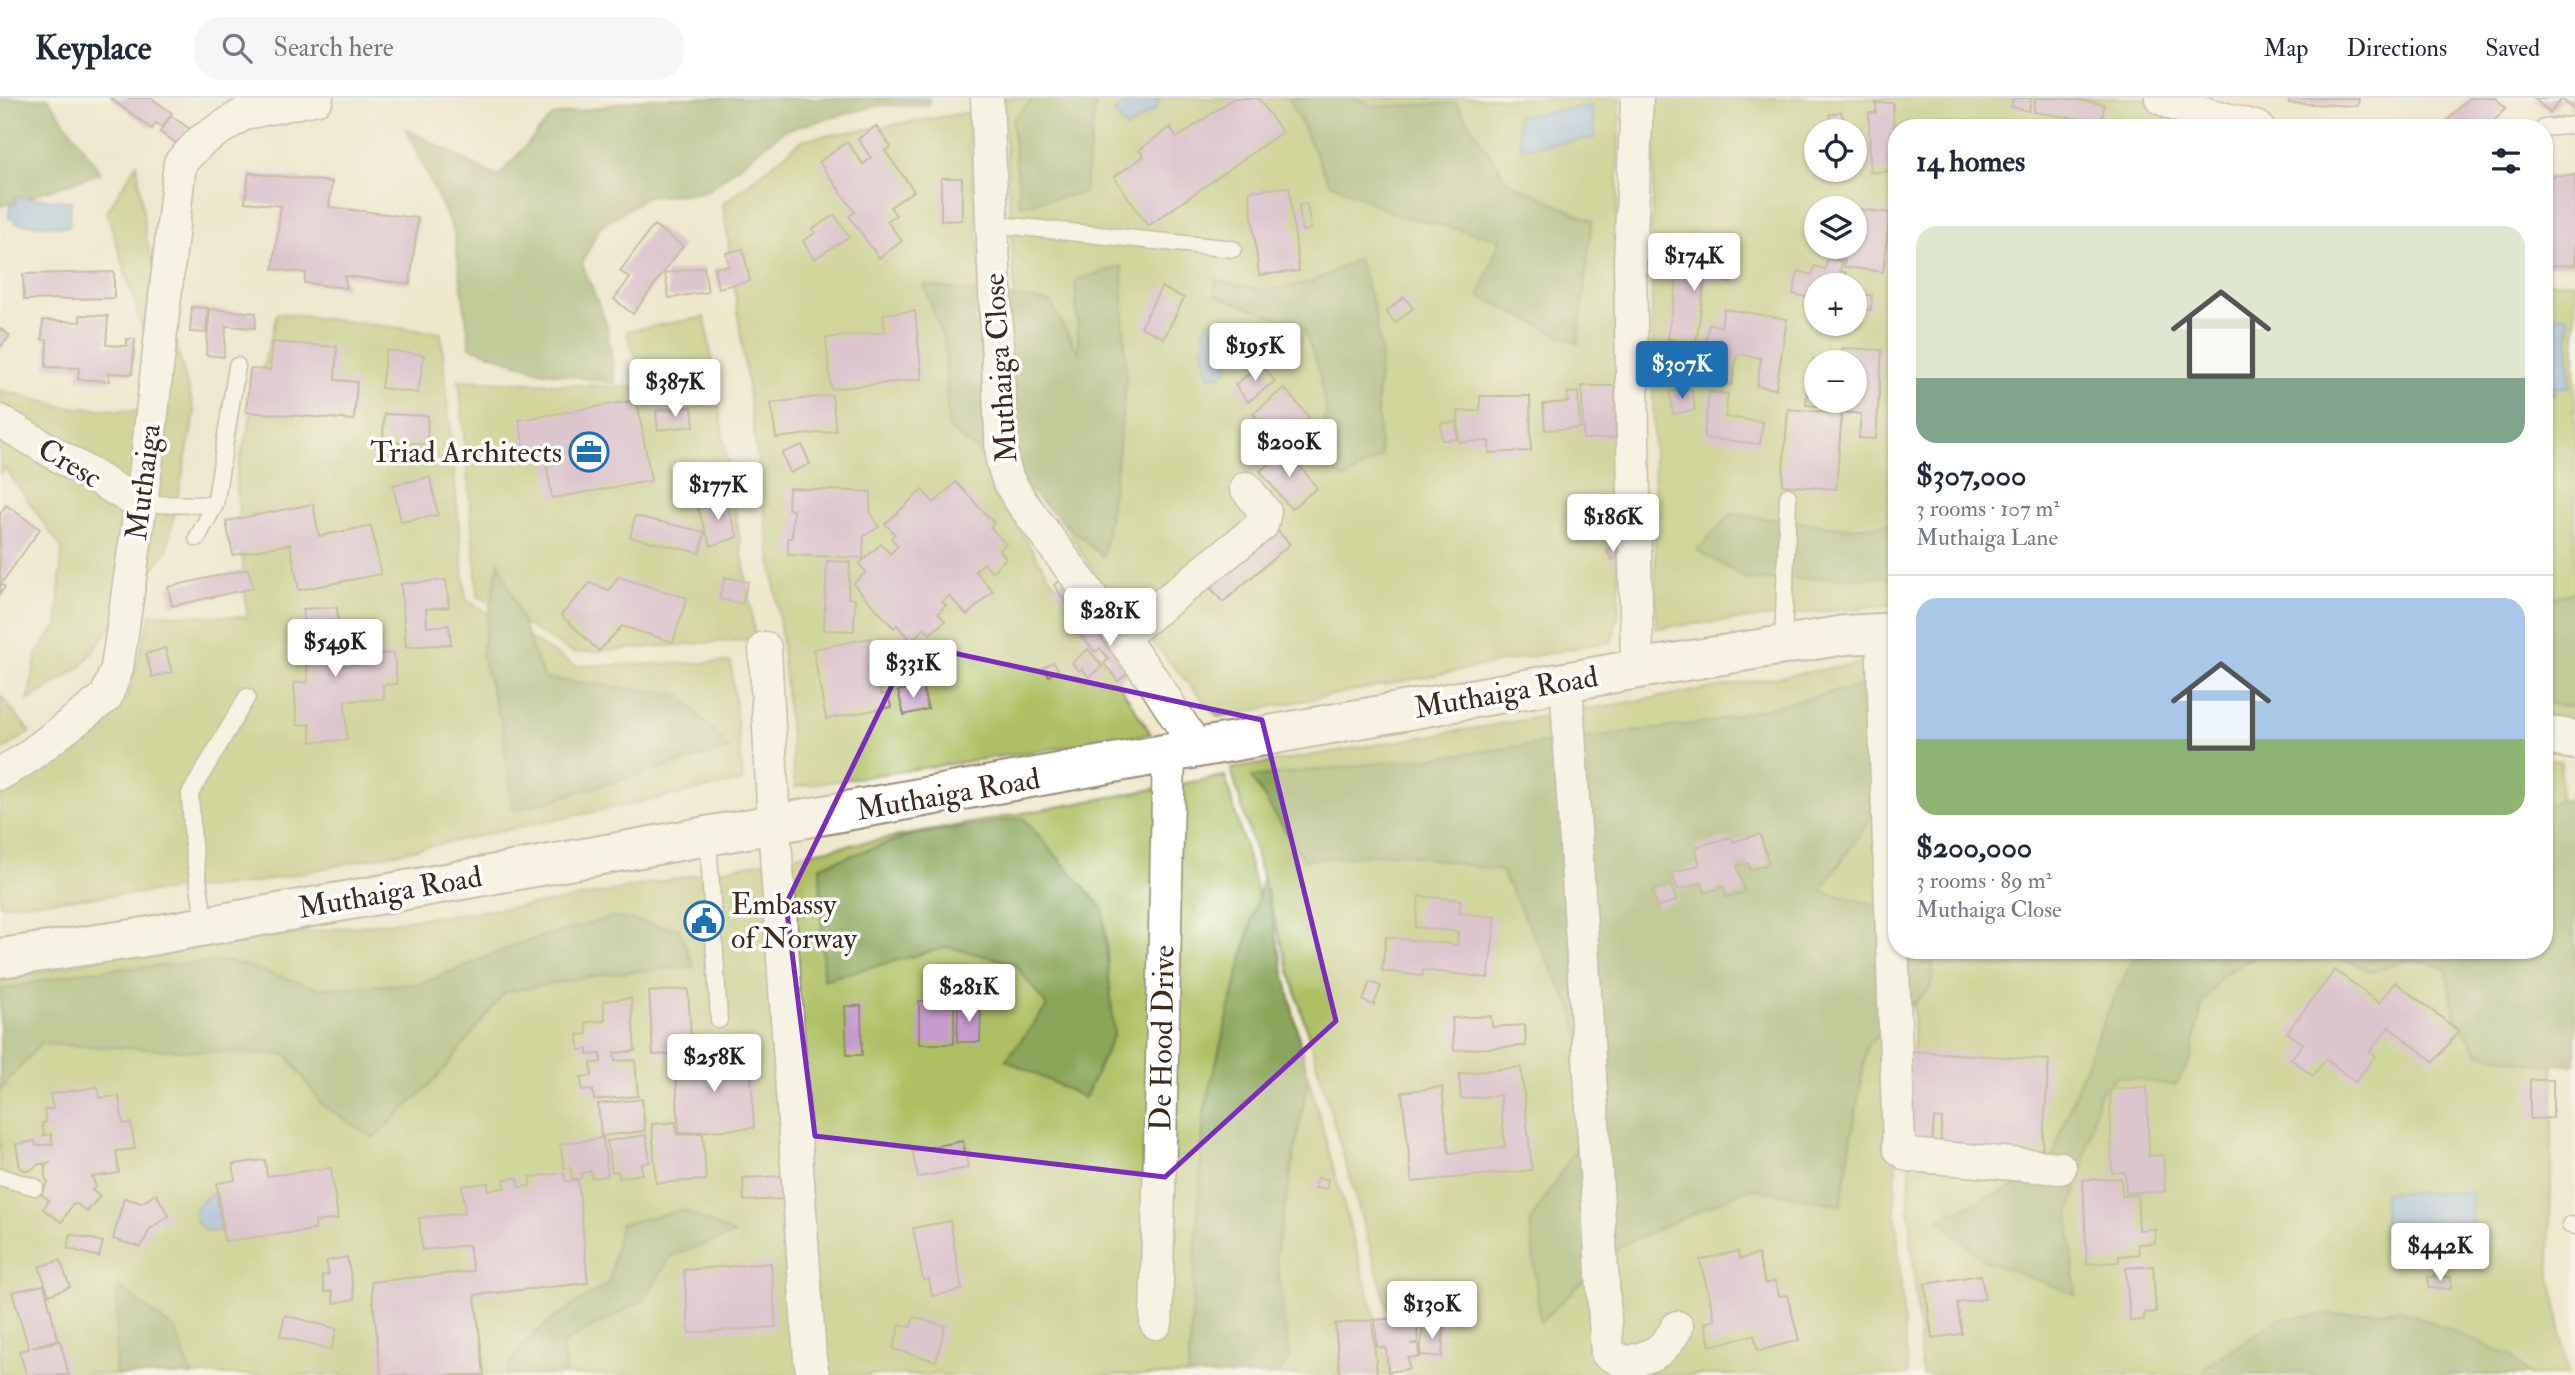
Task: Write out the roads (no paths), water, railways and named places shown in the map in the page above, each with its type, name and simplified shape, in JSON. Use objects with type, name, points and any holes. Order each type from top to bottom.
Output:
[{"type":"main road","name":"Muthaiga Road","points":[[0,958],[205,926],[1566,681],[1783,644],[1888,632]]},
{"type":"main road","points":[[2553,736],[2575,740]]},
{"type":"street","name":"Muthaiga","points":[[0,774],[106,697],[117,668],[140,505],[180,163],[201,141],[245,113],[317,98]]},
{"type":"street","name":"Muthaiga Close","points":[[987,98],[1002,461],[1020,500],[1153,680],[1182,750]]},
{"type":"street","points":[[1637,98],[1630,262],[1637,669]]},
{"type":"street","points":[[2161,98],[2175,105],[2226,119]]},
{"type":"street","name":"Cresc","points":[[0,421],[140,505]]},
{"type":"street","points":[[1122,637],[1262,525],[1265,513],[1246,488]]},
{"type":"street","points":[[765,649],[774,825],[813,1375]]},
{"type":"street","points":[[1566,681],[1607,1353],[1626,1363],[1651,1356],[1668,1344],[1677,1327]]},
{"type":"street","name":"De Hood Drive","points":[[1156,1323],[1182,750]]},
{"type":"street","points":[[1896,959],[1899,1148],[1908,1155],[2060,1168]]},
{"type":"lane","points":[[2553,127],[2575,125]]},
{"type":"lane","points":[[992,224],[1233,249]]},
{"type":"lane","points":[[197,538],[215,505],[237,366]]},
{"type":"lane","points":[[1783,644],[1788,496]]},
{"type":"lane","points":[[140,505],[215,505]]},
{"type":"lane","points":[[205,926],[193,845],[190,794],[247,697]]},
{"type":"lane","points":[[708,836],[719,1020]]},
{"type":"lane","points":[[0,1177],[35,1187]]},
{"type":"water","points":[[1135,98],[1159,99],[1157,108],[1126,129],[1114,112]]},
{"type":"water","points":[[1591,106],[1596,138],[1521,148],[1517,116]]},
{"type":"water","points":[[16,197],[71,201],[69,227],[15,223],[15,219],[9,218],[10,205],[15,205]]},
{"type":"water","points":[[2553,316],[2568,316],[2570,387],[2554,387],[2554,394]]},
{"type":"water","points":[[1213,319],[1226,321],[1230,326],[1229,368],[1217,376],[1208,374],[1203,352],[1204,327]]},
{"type":"water","points":[[2384,1192],[2472,1193],[2472,1250],[2384,1250]]},
{"type":"water","points":[[215,1194],[221,1231],[206,1230],[197,1223],[195,1217],[198,1205]]},
{"type":"place","name":"Triad Architects","points":[[589,452]]},
{"type":"place","name":"Embassy of Norway","points":[[704,921]]}]
